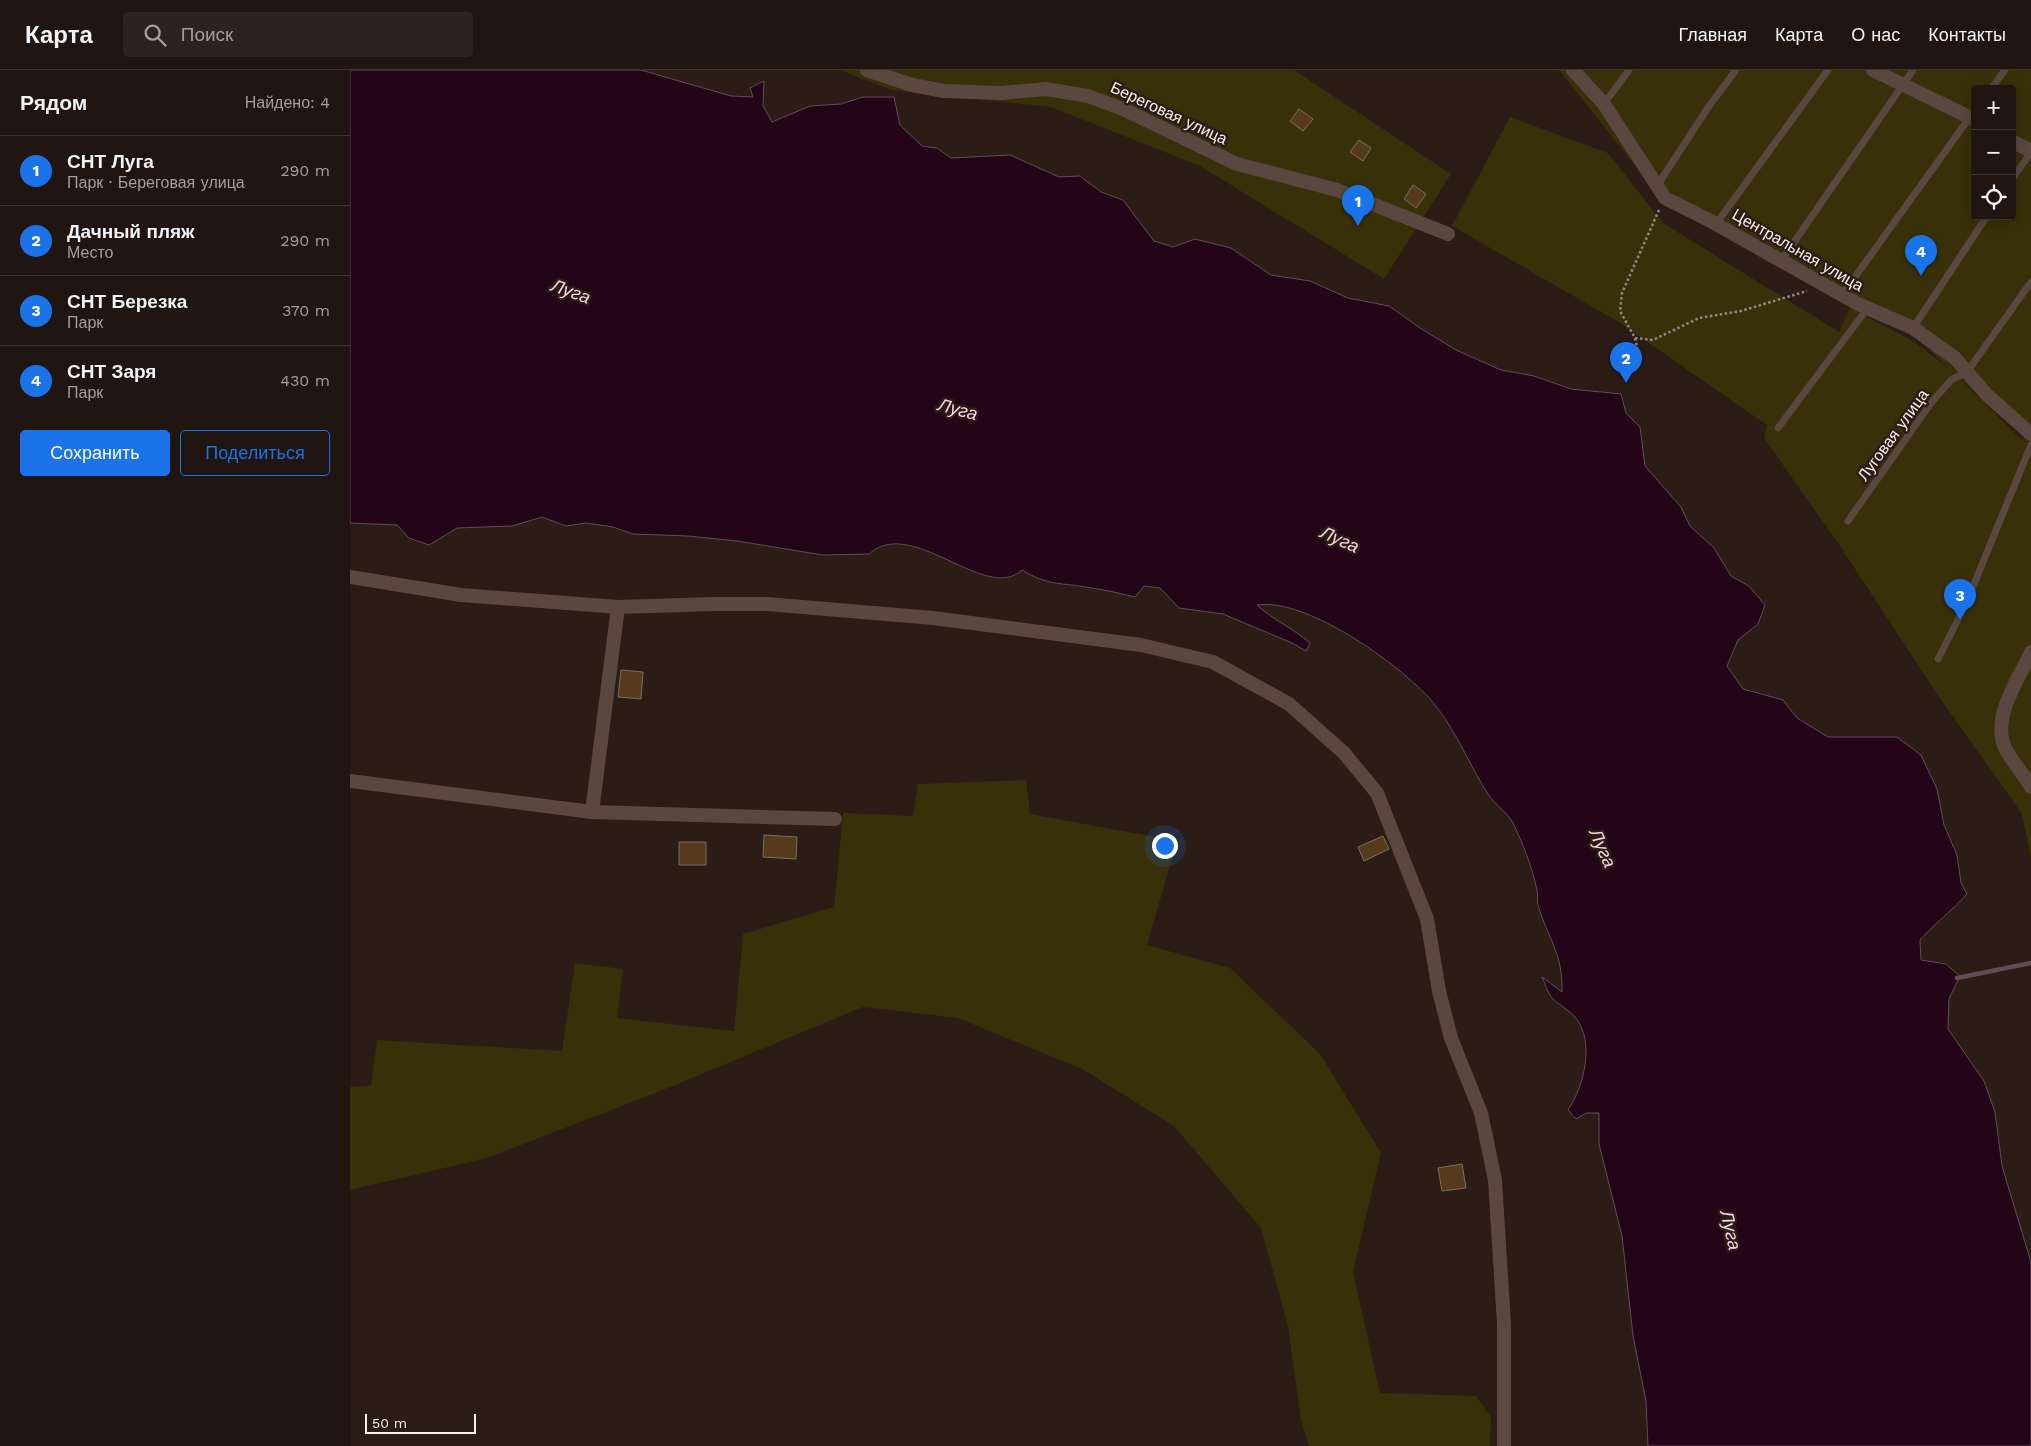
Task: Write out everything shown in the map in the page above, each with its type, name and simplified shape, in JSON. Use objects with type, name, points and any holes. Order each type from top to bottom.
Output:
[{"type":"street","name":"Береговая улица","points":[[867,70],[902,82],[944,92],[1002,93],[1046,88],[1088,96],[1123,108],[1238,164],[1337,190],[1448,234]]},
{"type":"street","points":[[1573,70],[1604,104],[1661,192]]},
{"type":"street","points":[[1873,70],[1971,115]]},
{"type":"street","points":[[2016,143],[2031,152]]},
{"type":"street","name":"Центральная улица","points":[[1661,192],[1867,309],[1912,328],[1955,358],[1987,395],[2031,434]]},
{"type":"street","points":[[350,577],[461,595],[618,607],[767,604],[933,618],[1142,645],[1213,662],[1289,704],[1344,753],[1377,793],[1427,919],[1439,991],[1451,1038],[1481,1113],[1495,1180],[1504,1324],[1504,1446]]},
{"type":"street","points":[[592,812],[618,607]]},
{"type":"street","points":[[2031,652],[2003,712],[2002,732],[2005,746],[2031,787]]},
{"type":"street","points":[[350,780],[592,812],[835,820]]},
{"type":"lane","points":[[1604,104],[1628,70]]},
{"type":"lane","points":[[1661,192],[1707,109],[1736,70]]},
{"type":"lane","points":[[1716,224],[1828,70]]},
{"type":"lane","points":[[1781,261],[1914,70]]},
{"type":"lane","points":[[1994,85],[2005,70]]},
{"type":"lane","points":[[1842,295],[1971,119]]},
{"type":"lane","points":[[2015,175],[2031,152]]},
{"type":"lane","points":[[1912,328],[1984,220]]},
{"type":"lane","points":[[1967,372],[2031,282]]},
{"type":"lane","points":[[1778,428],[1867,309]]},
{"type":"lane","name":"Луговая улица","points":[[1848,521],[1931,403],[1952,380],[1967,372]]},
{"type":"lane","points":[[1938,659],[1965,606],[2031,445]]},
{"type":"path","points":[[1638,364],[1639,356],[1635,338],[1620,310],[1622,293],[1661,192]]},
{"type":"path","points":[[1635,338],[1653,340],[1699,318],[1741,310],[1825,286]]},
{"type":"shaded area","points":[[840,70],[1294,70],[1451,174],[1384,279],[1200,166],[1051,107],[892,90]]},
{"type":"shaded area","points":[[1559,70],[2031,70],[2031,422],[2021,434],[1951,370],[2022,440],[2031,430],[2031,859],[2022,814],[1937,694],[1840,546],[1764,438],[1767,425],[1617,321],[1452,226],[1510,117],[1608,153],[1663,223],[1839,332],[1850,307],[1911,340],[1949,368],[1913,335],[1678,198],[1641,173]]},
{"type":"shaded area","points":[[1026,780],[1030,814],[1177,841],[1147,945],[1230,968],[1320,1054],[1381,1153],[1353,1272],[1380,1393],[1476,1396],[1491,1417],[1490,1446],[1309,1446],[1301,1420],[1288,1326],[1261,1228],[1174,1126],[1082,1069],[958,1018],[863,1007],[668,1088],[487,1158],[350,1190],[350,1087],[371,1086],[377,1040],[562,1051],[575,963],[623,969],[617,1018],[734,1031],[743,934],[834,907],[843,813],[913,816],[918,784]]},
{"type":"water","name":"Луга","points":[[350,70],[641,70],[731,96],[753,97],[750,88],[764,81],[763,106],[772,122],[810,106],[841,104],[863,97],[894,97],[900,125],[922,146],[937,148],[951,158],[1010,155],[1059,177],[1080,176],[1101,192],[1123,200],[1154,241],[1173,247],[1195,239],[1231,248],[1271,275],[1310,281],[1348,298],[1389,306],[1456,350],[1501,370],[1534,376],[1571,389],[1621,394],[1626,413],[1640,427],[1645,466],[1681,507],[1690,526],[1714,548],[1731,576],[1749,586],[1765,605],[1758,624],[1738,640],[1727,666],[1743,689],[1783,700],[1797,718],[1828,737],[1897,737],[1921,755],[1937,789],[1944,825],[1957,855],[1961,883],[1967,894],[1920,940],[1921,960],[1946,964],[1960,976],[1949,999],[1948,1029],[1984,1081],[1995,1112],[2002,1166],[2031,1262],[2031,1446],[1648,1446],[1646,1401],[1633,1336],[1622,1236],[1599,1144],[1599,1113],[1586,1113],[1576,1119],[1568,1110],[1583,1077],[1586,1052],[1585,1040],[1582,1028],[1576,1018],[1552,998],[1542,977],[1562,992],[1560,967],[1538,905],[1535,881],[1524,847],[1508,815],[1488,794],[1450,727],[1436,706],[1422,690],[1379,655],[1328,623],[1302,612],[1278,605],[1257,605],[1310,643],[1306,651],[1292,643],[1223,614],[1179,608],[1160,588],[1144,586],[1135,597],[1098,589],[1053,583],[1039,579],[1022,570],[1007,577],[989,576],[969,570],[927,551],[906,545],[886,545],[869,554],[823,555],[737,541],[688,536],[633,534],[613,527],[586,523],[566,526],[542,517],[512,526],[457,528],[429,545],[409,538],[397,525],[350,523]]},
{"type":"building","points":[[1299,109],[1313,119],[1303,131],[1290,121]]},
{"type":"building","points":[[1359,140],[1371,148],[1363,161],[1350,152]]},
{"type":"building","points":[[1413,185],[1426,194],[1416,208],[1404,199]]},
{"type":"building","points":[[621,670],[643,672],[641,699],[618,697]]},
{"type":"building","points":[[764,835],[797,837],[796,859],[763,857]]},
{"type":"building","points":[[1383,836],[1389,849],[1364,861],[1358,847]]},
{"type":"building","points":[[679,842],[706,842],[706,865],[679,865]]},
{"type":"building","points":[[1462,1164],[1466,1188],[1442,1191],[1438,1168]]},
{"type":"waterway","points":[[1957,978],[2031,963]]},
{"type":"place","name":"СНТ Луга","points":[[1358,226]]},
{"type":"place","name":"СНТ Заря","points":[[1921,276]]},
{"type":"place","name":"Дачный пляж","points":[[1626,383]]},
{"type":"place","name":"СНТ Березка","points":[[1960,620]]}]
